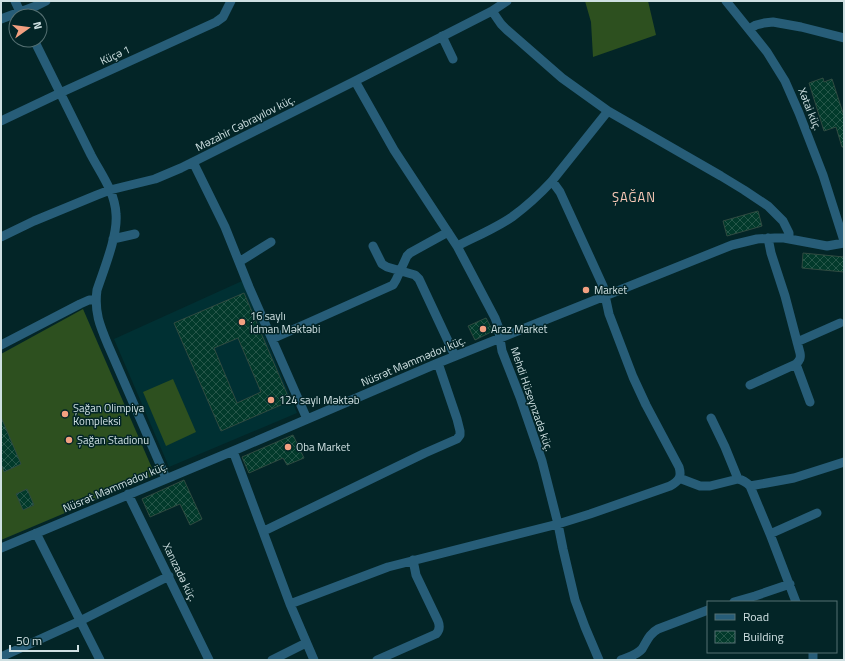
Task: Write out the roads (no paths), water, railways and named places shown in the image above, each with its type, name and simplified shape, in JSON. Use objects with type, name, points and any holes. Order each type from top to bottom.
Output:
[{"type":"street","points":[[32,8],[46,1]]},
{"type":"street","name":"Küçə 1","points":[[1,121],[216,22],[223,17],[231,1]]},
{"type":"street","name":"Məzahir Cəbrayılov küç.","points":[[1,237],[64,208],[110,190],[155,179],[193,162],[492,11],[507,1]]},
{"type":"street","name":"Xətai küç.","points":[[726,1],[767,52],[792,95],[823,175],[844,242]]},
{"type":"street","points":[[492,11],[507,30],[562,78],[608,111],[750,194],[783,221],[789,233],[789,239]]},
{"type":"street","points":[[749,29],[756,25],[773,22],[801,27],[844,38]]},
{"type":"street","points":[[442,36],[453,59]]},
{"type":"street","points":[[38,48],[110,190],[115,204],[116,227],[97,290],[96,311],[108,345],[166,478]]},
{"type":"street","name":"Mehdi Hüseynzadə küç.","points":[[355,81],[394,150],[457,246],[496,318],[504,357],[520,397],[542,462],[576,600],[585,627],[599,660]]},
{"type":"street","points":[[457,246],[497,226],[544,190],[608,111]]},
{"type":"street","points":[[193,162],[225,227],[249,288],[307,419]]},
{"type":"street","points":[[290,604],[375,572],[413,560],[558,524],[670,486],[677,482],[680,473],[679,467],[633,377],[609,314],[599,276],[560,192],[552,181]]},
{"type":"street","points":[[272,339],[393,285],[407,256],[410,253],[448,232]]},
{"type":"street","points":[[113,239],[135,234]]},
{"type":"street","points":[[750,384],[796,364],[800,358],[785,296],[771,253],[768,238]]},
{"type":"street","name":"Nüsrət Məmmədov küç.","points":[[1,548],[233,451],[438,362],[500,339],[605,295],[732,245],[768,238],[789,239],[827,246],[844,242]]},
{"type":"street","points":[[239,262],[271,242]]},
{"type":"street","points":[[373,246],[382,264],[401,270],[415,276],[418,279],[455,356]]},
{"type":"street","points":[[1,345],[80,304],[89,300],[96,300]]},
{"type":"street","points":[[797,342],[840,323]]},
{"type":"street","points":[[264,531],[457,439],[460,435],[460,431],[438,362]]},
{"type":"street","points":[[796,364],[810,402]]},
{"type":"street","points":[[711,418],[738,479]]},
{"type":"street","points":[[233,451],[290,604],[314,660]]},
{"type":"street","points":[[750,486],[794,478],[844,462]]},
{"type":"street","points":[[679,478],[700,486],[710,486],[738,479],[746,482],[750,486],[796,601]]},
{"type":"street","name":"Xanızadə küç.","points":[[128,494],[209,660]]},
{"type":"street","points":[[770,534],[817,513]]},
{"type":"street","points":[[36,533],[100,660]]},
{"type":"street","points":[[377,660],[436,634],[439,631],[440,626],[416,575],[413,560]]},
{"type":"street","points":[[1,657],[80,621],[169,576]]},
{"type":"street","points":[[738,601],[790,584]]},
{"type":"street","points":[[622,660],[639,652],[651,634],[658,629],[707,610]]},
{"type":"street","points":[[272,660],[306,643]]},
{"type":"place","name":"Market","points":[[586,290]]},
{"type":"place","name":"16 saylı İdman Məktəbi","points":[[242,322]]},
{"type":"place","name":"Araz Market","points":[[483,329]]},
{"type":"place","name":"124 saylı Məktəb","points":[[271,400]]},
{"type":"place","name":"Şağan Olimpiya Kompleksi","points":[[65,414]]},
{"type":"place","name":"Şağan Stadionu","points":[[69,440]]},
{"type":"place","name":"Oba Market","points":[[288,447]]},
{"type":"district","name":"ŞAĞAN","points":[[634,197]]}]
